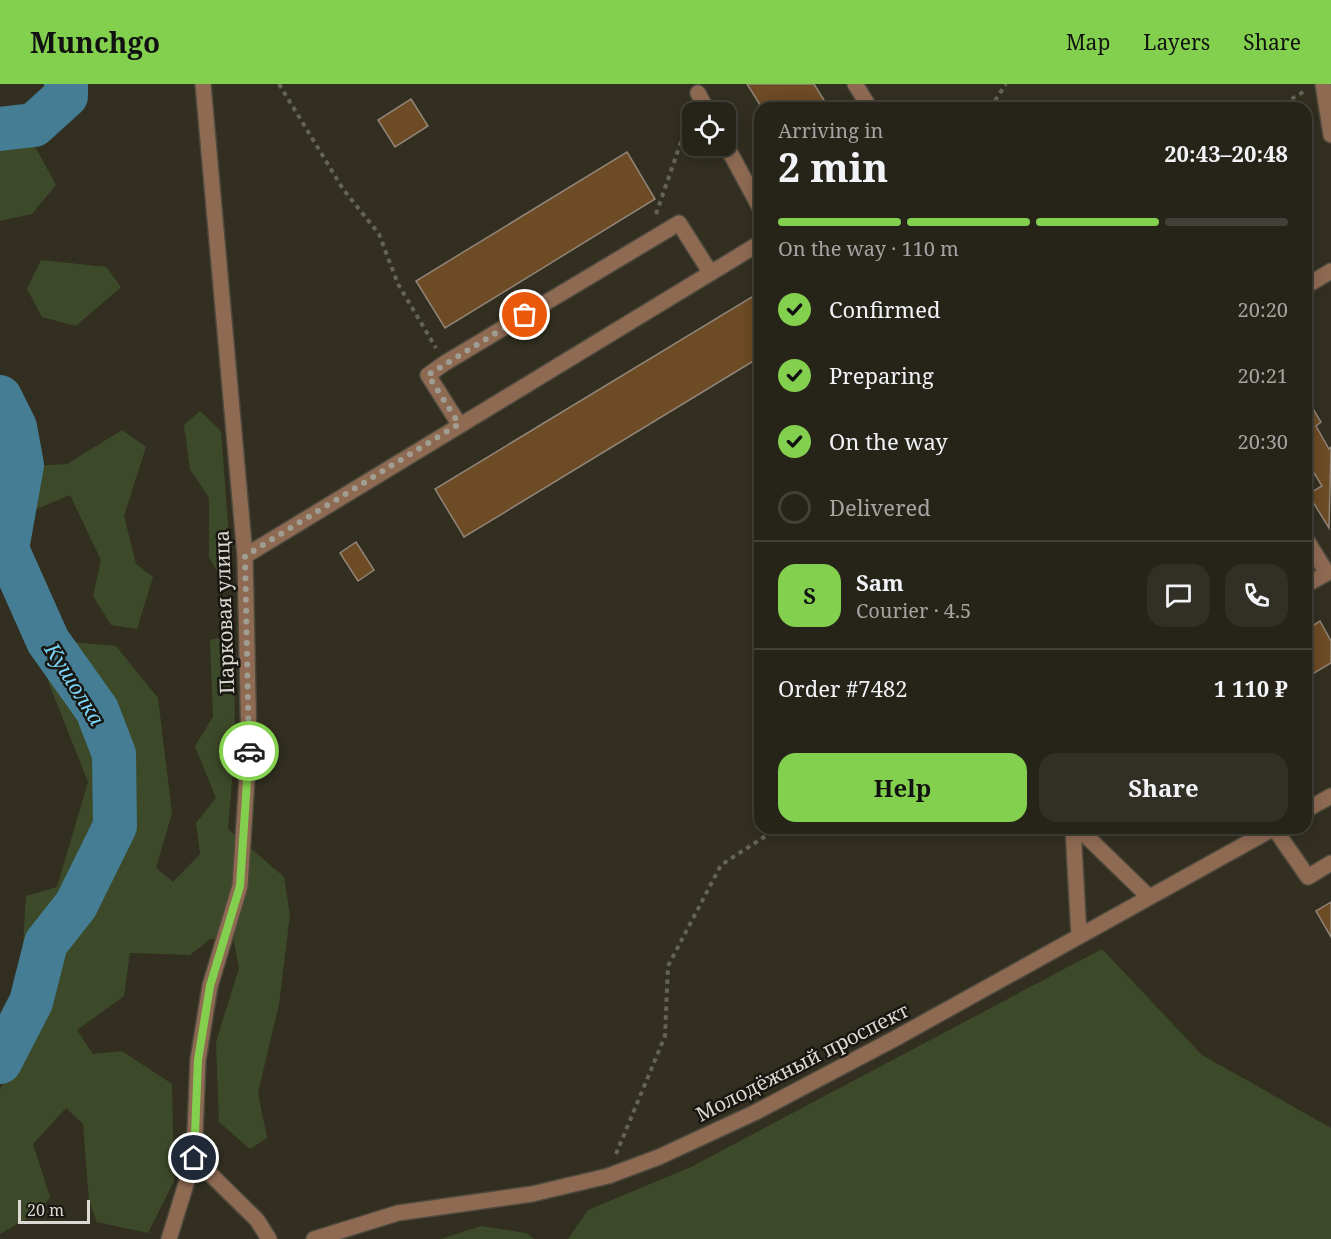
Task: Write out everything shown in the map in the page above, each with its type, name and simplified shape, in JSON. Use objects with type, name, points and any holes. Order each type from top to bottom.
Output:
[{"type":"street","name":"Парковая улица","points":[[169,1239],[194,1158],[198,1060],[210,986],[240,886],[249,747],[245,556],[203,84]]},
{"type":"street","points":[[855,84],[866,102]]},
{"type":"street","points":[[1323,84],[1331,135]]},
{"type":"street","points":[[698,93],[703,102]]},
{"type":"street","points":[[732,156],[754,197]]},
{"type":"street","points":[[459,424],[428,375],[445,363],[679,223],[710,272]]},
{"type":"street","points":[[245,556],[349,500],[459,424],[754,246]]},
{"type":"street","points":[[1312,282],[1331,271]]},
{"type":"street","points":[[1312,549],[1329,577],[1312,583]]},
{"type":"street","points":[[1312,807],[1331,796]]},
{"type":"street","points":[[1073,834],[1079,936]]},
{"type":"street","points":[[1084,834],[1149,897]]},
{"type":"street","name":"Молодёжный проспект","points":[[314,1239],[398,1213],[532,1194],[608,1176],[659,1156],[756,1112],[1263,834]]},
{"type":"street","points":[[1278,834],[1308,877],[1331,863]]},
{"type":"street","points":[[194,1158],[257,1220],[269,1239]]},
{"type":"path","points":[[279,84],[343,189],[379,234],[398,284],[445,363]]},
{"type":"path","points":[[994,102],[1006,84]]},
{"type":"path","points":[[1286,102],[1306,90]]},
{"type":"path","points":[[646,243],[698,93]]},
{"type":"path","points":[[608,1176],[630,1117],[665,1036],[668,966],[721,866],[770,834]]},
{"type":"green space","points":[[33,143],[56,185],[32,214],[0,221],[0,148]]},
{"type":"green space","points":[[41,260],[106,267],[121,287],[76,326],[42,317],[27,289]]},
{"type":"green space","points":[[200,411],[221,431],[231,565],[219,575],[209,557],[209,498],[190,469],[184,425]]},
{"type":"green space","points":[[122,430],[146,447],[124,516],[136,564],[153,577],[137,629],[111,625],[93,596],[101,560],[70,495],[29,512],[33,466],[67,464]]},
{"type":"green space","points":[[0,434],[5,442],[0,523]]},
{"type":"green space","points":[[225,636],[234,649],[235,746],[228,829],[284,877],[290,915],[279,1004],[258,1093],[267,1138],[250,1149],[219,1122],[216,1042],[239,968],[233,937],[210,939],[190,955],[130,953],[124,996],[77,1030],[93,1054],[122,1051],[172,1084],[174,1181],[148,1233],[97,1222],[89,1201],[83,1124],[66,1108],[33,1144],[50,1197],[37,1213],[0,1234],[0,1090],[18,1048],[0,1039],[0,1020],[21,978],[26,896],[57,887],[88,782],[48,681],[71,642],[116,646],[158,698],[172,813],[156,868],[173,882],[200,854],[196,823],[216,798],[195,746],[213,717],[210,640]]},
{"type":"green space","points":[[1102,949],[1202,1055],[1331,1128],[1331,1239],[568,1239],[588,1210],[691,1167]]},
{"type":"green space","points":[[481,1226],[526,1233],[534,1239],[441,1239]]},
{"type":"building","points":[[747,84],[814,84],[825,102],[758,102]]},
{"type":"building","points":[[411,99],[428,126],[395,147],[378,120]]},
{"type":"building","points":[[627,152],[655,199],[445,328],[416,281]]},
{"type":"building","points":[[754,296],[754,361],[464,537],[435,489]]},
{"type":"building","points":[[1312,407],[1321,422],[1316,426],[1329,449],[1331,447],[1329,528],[1312,500],[1312,492],[1322,486],[1312,470]]},
{"type":"building","points":[[356,542],[374,570],[358,581],[340,553]]},
{"type":"building","points":[[1320,621],[1331,641],[1331,663],[1312,674],[1312,626]]},
{"type":"building","points":[[1331,902],[1331,937],[1316,911]]},
{"type":"waterway","name":"Кушолка","points":[[0,129],[34,125],[66,96],[66,84]]},
{"type":"waterway","name":"Кушолка","points":[[0,397],[15,427],[22,465],[7,549],[48,641],[97,710],[114,754],[115,826],[76,905],[46,943],[31,1002],[0,1062]]},
{"type":"way so far","points":[[249,751],[245,556],[459,424],[428,375],[525,315]]},
{"type":"route","points":[[194,1158],[198,1060],[210,986],[240,886],[249,751]]}]
